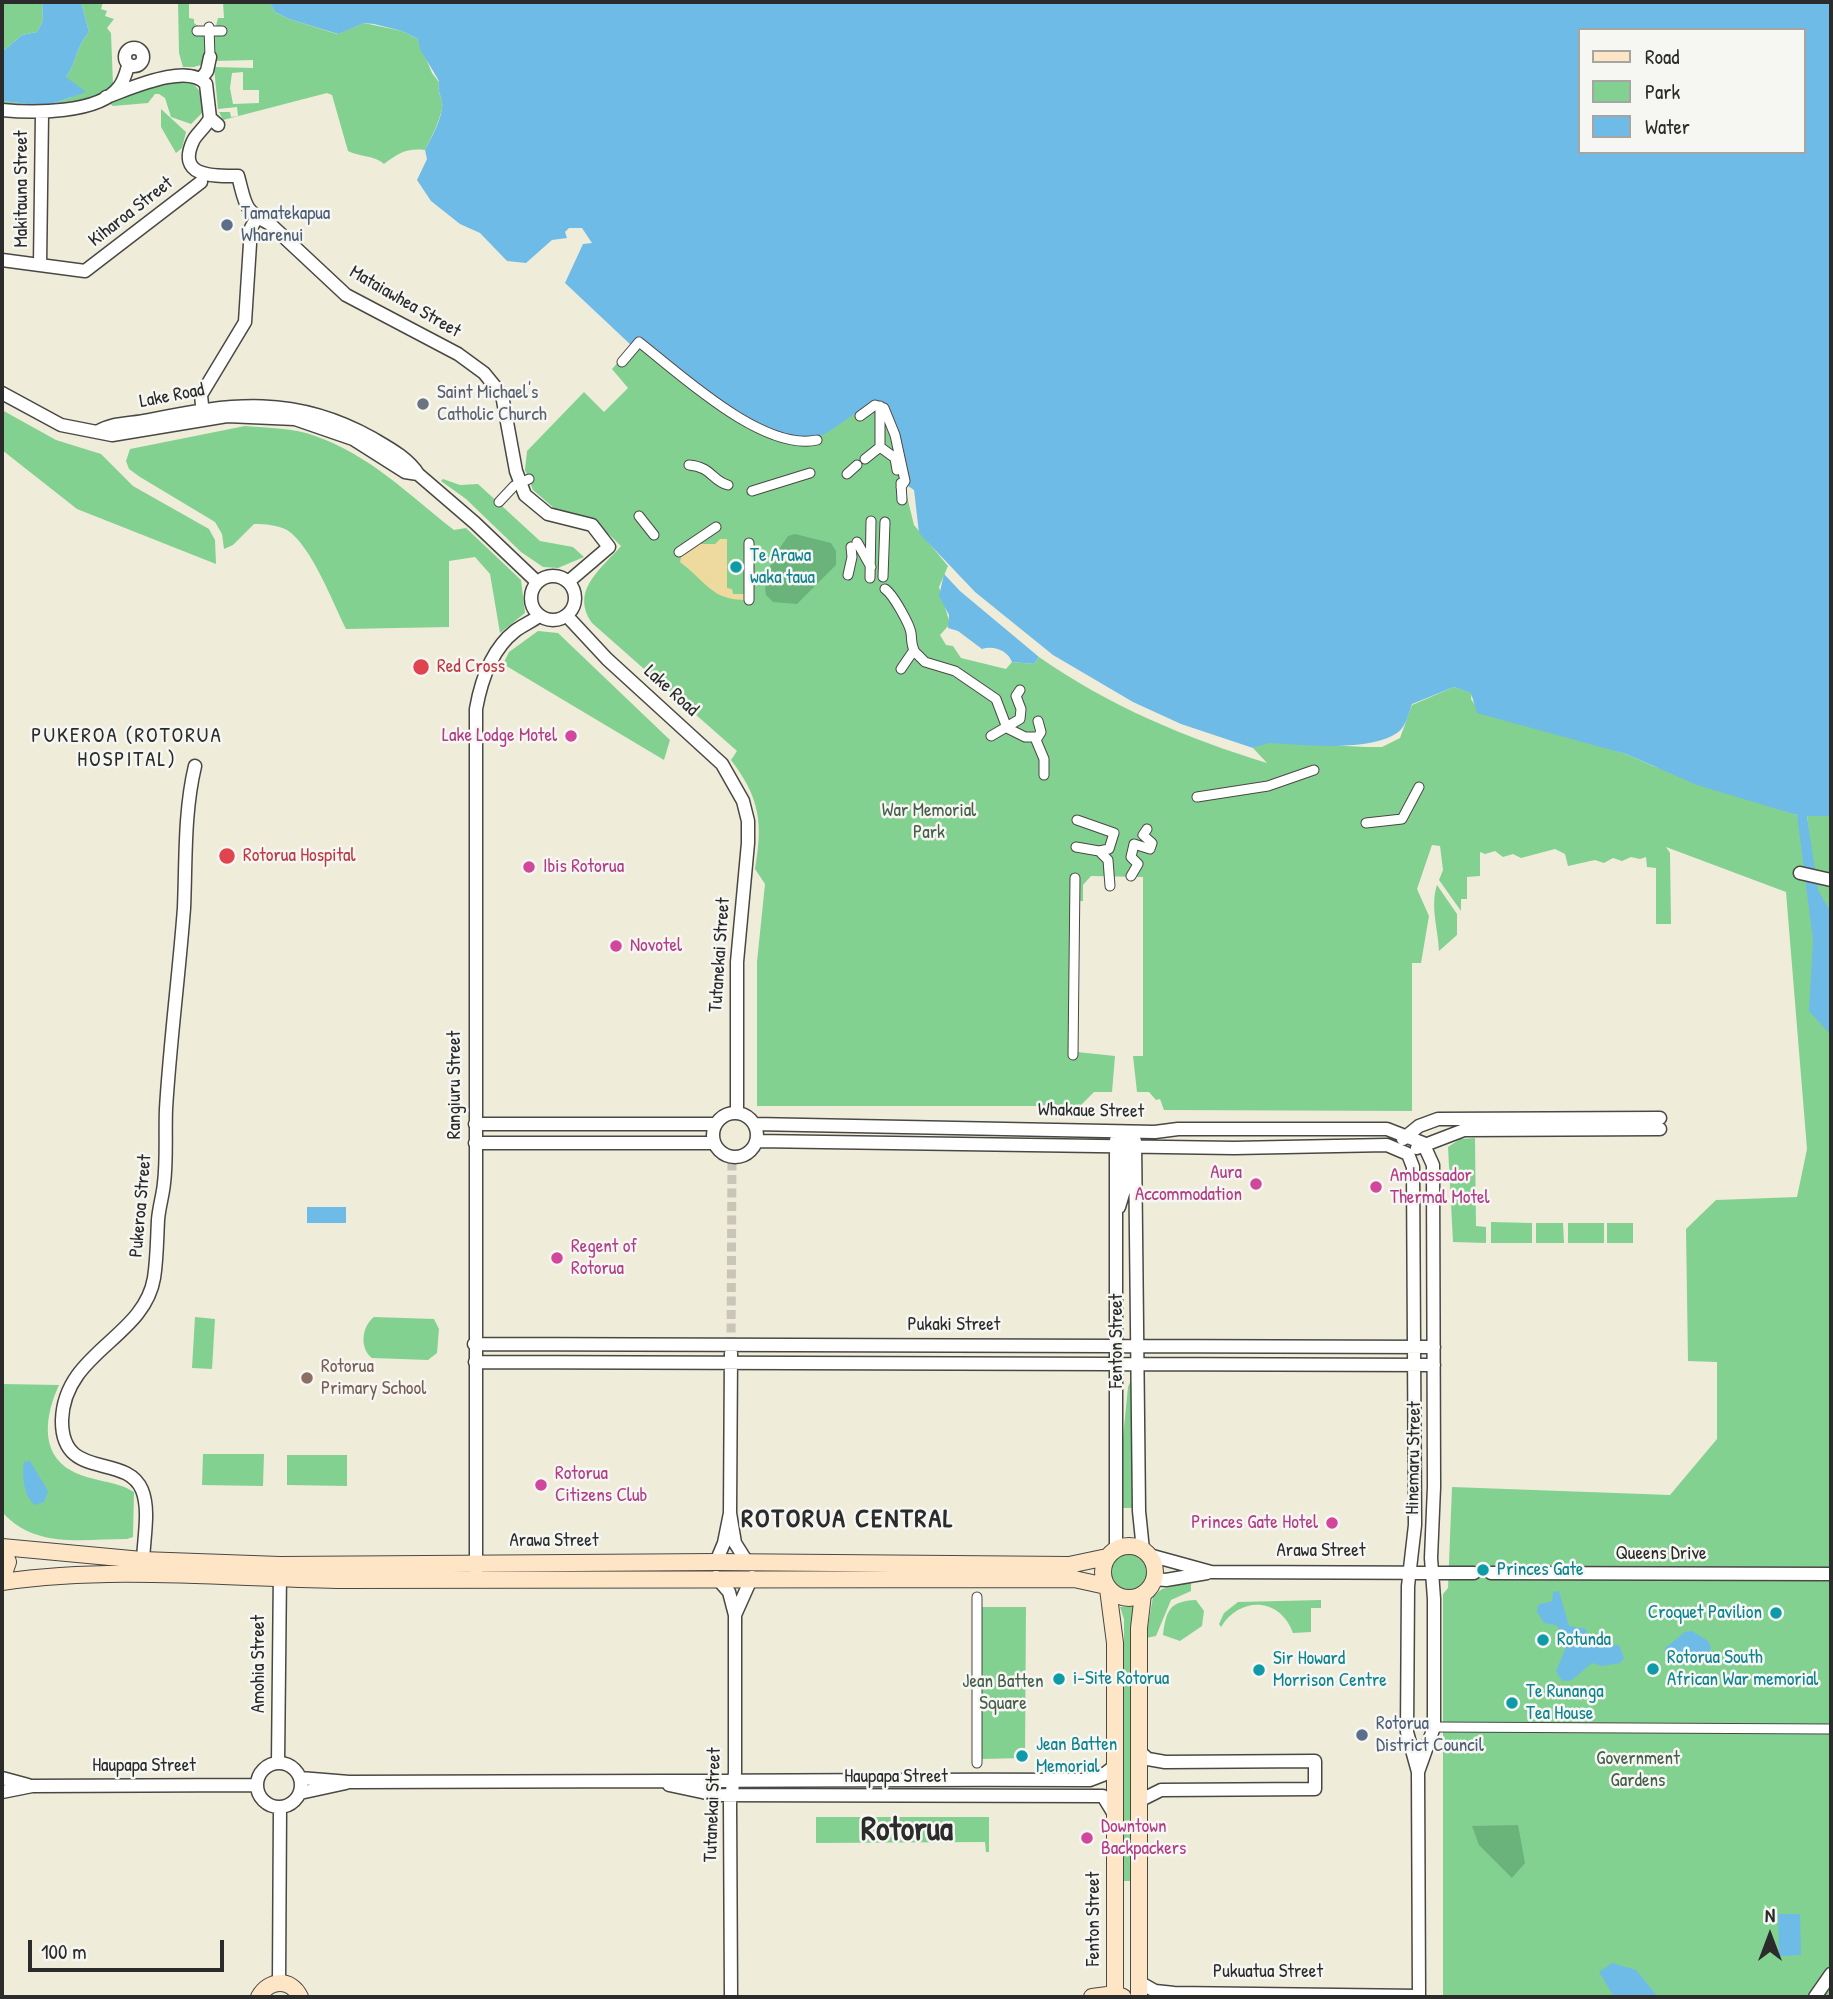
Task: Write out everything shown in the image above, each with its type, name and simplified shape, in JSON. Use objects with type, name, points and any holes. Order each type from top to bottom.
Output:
[{"type":"main road","points":[[1092,1997],[1121,1997],[1139,1990],[1139,1628],[1143,1594],[1154,1579],[1154,1563],[1146,1553],[1135,1546],[1112,1553],[1103,1566],[1107,1587],[1121,1597],[1143,1594]]},
{"type":"main road","name":"Arawa Street","points":[[2,1547],[143,1566],[476,1579],[716,1569]]},
{"type":"main road","points":[[2,1547],[8,1562],[2,1581]]},
{"type":"main road","name":"Arawa Street","points":[[750,1570],[1069,1565],[1112,1553]]},
{"type":"main road","name":"Arawa Street","points":[[280,1572],[476,1562],[1074,1579],[1107,1587]]},
{"type":"main road","name":"Arawa Street","points":[[2,1581],[143,1566]]},
{"type":"main road","name":"Fenton Street","points":[[1107,1587],[1115,1627],[1121,1997]]},
{"type":"main road","points":[[259,1997],[268,1986],[279,1982],[292,1986],[300,1997]]},
{"type":"street","points":[[201,79],[207,71],[210,57],[210,29]]},
{"type":"street","points":[[197,31],[222,31]]},
{"type":"street","points":[[106,97],[120,87],[128,66]]},
{"type":"street","points":[[2,110],[42,114],[179,74],[201,79],[207,89],[203,128],[190,156],[197,171],[210,177],[238,176],[247,210],[256,219],[251,228],[245,322],[201,395],[203,414]]},
{"type":"street","name":"Makitauna Street","points":[[40,265],[42,114]]},
{"type":"street","name":"Kiharoa Street","points":[[2,260],[85,271],[201,182]]},
{"type":"street","name":"Mataiawhea Street","points":[[256,219],[270,225],[346,295],[458,354],[484,373],[502,395],[511,440],[524,481]]},
{"type":"street","points":[[622,362],[639,342],[702,393],[761,429],[795,443],[817,440]]},
{"type":"street","name":"Lake Road","points":[[2,393],[61,425],[97,432],[109,425],[203,414],[239,404],[296,414],[359,431],[412,464],[418,474],[537,582]]},
{"type":"street","points":[[860,416],[875,405],[884,408],[901,455],[905,481],[901,487]]},
{"type":"street","points":[[880,407],[880,447]]},
{"type":"street","points":[[847,474],[880,447]]},
{"type":"street","points":[[880,447],[895,458],[902,500]]},
{"type":"street","points":[[688,465],[706,468],[721,483],[729,485]]},
{"type":"street","points":[[752,491],[810,473]]},
{"type":"street","points":[[499,502],[524,481]]},
{"type":"street","points":[[524,481],[527,498],[545,513],[592,526],[609,547],[568,582]]},
{"type":"street","points":[[639,516],[654,536]]},
{"type":"street","points":[[870,578],[871,521]]},
{"type":"street","points":[[883,577],[885,522]]},
{"type":"street","points":[[679,552],[716,527]]},
{"type":"street","points":[[749,543],[749,600]]},
{"type":"street","points":[[848,575],[854,545],[871,567]]},
{"type":"street","points":[[549,576],[568,582],[575,596],[575,603],[567,616],[553,621],[539,616],[530,600],[537,582],[549,576]]},
{"type":"street","points":[[886,589],[896,597],[911,633],[914,651],[925,662],[955,671],[996,699],[1007,728],[1025,737],[1037,737]]},
{"type":"street","name":"Rangiuru Street","points":[[476,1579],[476,709],[484,677],[497,653],[515,631],[539,616]]},
{"type":"street","name":"Lake Road","points":[[567,616],[597,650],[722,764],[743,801]]},
{"type":"street","points":[[901,669],[914,651]]},
{"type":"street","points":[[1020,690],[1016,696],[1026,720],[1037,722],[1041,732],[1037,737]]},
{"type":"street","points":[[991,736],[1020,719],[1021,709]]},
{"type":"street","points":[[1037,737],[1044,759],[1044,775]]},
{"type":"street","name":"Pukeroa Street","points":[[143,1566],[145,1498],[141,1487],[129,1475],[88,1463],[73,1454],[64,1438],[62,1423],[65,1402],[87,1360],[137,1315],[145,1303],[154,1279],[159,1206],[164,1185],[166,1112],[183,924],[187,814],[195,766]]},
{"type":"street","points":[[1197,797],[1268,786],[1314,769]]},
{"type":"street","points":[[1366,823],[1404,818],[1419,787]]},
{"type":"street","name":"Tutanekai Street","points":[[737,1113],[737,974],[748,842],[748,821],[743,801]]},
{"type":"street","points":[[1104,829],[1108,817]]},
{"type":"street","points":[[1076,847],[1099,851],[1109,849],[1114,833],[1077,820]]},
{"type":"street","points":[[1131,876],[1138,864],[1130,857],[1134,845],[1150,849],[1152,843],[1143,835],[1147,829]]},
{"type":"street","points":[[1099,851],[1108,860],[1110,886]]},
{"type":"street","points":[[1800,873],[1826,878]]},
{"type":"street","points":[[1073,1055],[1075,878]]},
{"type":"street","points":[[724,1115],[744,1115],[754,1124],[756,1141],[747,1153],[732,1157],[722,1152],[714,1143],[715,1124],[724,1115]]},
{"type":"street","points":[[1447,1118],[1660,1123],[1464,1130],[1423,1143],[1408,1154],[1395,1146],[1408,1135],[1419,1126],[1447,1118]]},
{"type":"street","points":[[475,1124],[715,1124]]},
{"type":"street","name":"Whakaue Street","points":[[754,1124],[1125,1131],[1387,1129],[1423,1143]]},
{"type":"street","name":"Fenton Street","points":[[1125,1131],[1138,1346],[1139,1511],[1146,1553]]},
{"type":"street","name":"Fenton Street","points":[[1112,1553],[1117,1365],[1116,1218],[1126,1146],[1125,1131]]},
{"type":"street","name":"Whakaue Street","points":[[756,1141],[1126,1146],[1395,1146]]},
{"type":"street","points":[[475,1143],[714,1143]]},
{"type":"street","name":"Hinemaru Street","points":[[1418,1772],[1434,1727],[1431,1571],[1433,1165],[1423,1143]]},
{"type":"street","name":"Hinemaru Street","points":[[1408,1154],[1412,1159],[1415,1525],[1409,1571],[1407,1732],[1418,1772],[1419,1997]]},
{"type":"street","name":"Pukaki Street","points":[[474,1344],[1434,1347]]},
{"type":"street","points":[[731,1346],[730,1513],[735,1543],[750,1570]]},
{"type":"street","name":"Pukaki Street","points":[[475,1362],[1434,1365]]},
{"type":"street","points":[[716,1569],[730,1513]]},
{"type":"street","name":"Arawa Street","points":[[1146,1553],[1211,1572]]},
{"type":"street","name":"Tutanekai Street","points":[[716,1569],[729,1592],[735,1615],[735,1779],[731,1795],[732,1997]]},
{"type":"street","name":"Tutanekai Street","points":[[735,1615],[750,1570]]},
{"type":"street","points":[[1431,1571],[1474,1573]]},
{"type":"street","name":"Arawa Street","points":[[1154,1579],[1181,1578],[1211,1572],[1431,1571]]},
{"type":"street","name":"Amohia Street","points":[[278,1763],[280,1572]]},
{"type":"street","name":"Queens Drive","points":[[1491,1573],[1831,1574]]},
{"type":"street","points":[[977,1597],[977,1763]]},
{"type":"street","points":[[1434,1727],[1831,1729]]},
{"type":"street","points":[[1140,1752],[1148,1759],[1165,1762],[1315,1761],[1315,1789],[1161,1790],[1141,1800]]},
{"type":"street","points":[[278,1763],[292,1767],[300,1778],[300,1793],[289,1805],[280,1807],[264,1801],[257,1785],[261,1772],[278,1763]]},
{"type":"street","name":"Haupapa Street","points":[[300,1778],[349,1782],[665,1783],[735,1779],[1090,1780],[1103,1775],[1116,1765]]},
{"type":"street","name":"Haupapa Street","points":[[2,1777],[32,1786]]},
{"type":"street","name":"Haupapa Street","points":[[300,1793],[349,1782]]},
{"type":"street","name":"Haupapa Street","points":[[665,1783],[699,1794],[731,1795],[1103,1796],[1110,1803],[1116,1818]]},
{"type":"street","name":"Haupapa Street","points":[[2,1792],[32,1786],[257,1785]]},
{"type":"street","points":[[279,1982],[280,1807]]},
{"type":"street","points":[[1815,1997],[1831,1974]]},
{"type":"street","name":"Pukuatua Street","points":[[1139,1990],[1174,1993],[1419,1997]]},
{"type":"green space","points":[[2,2],[42,2],[43,21],[37,32],[22,35],[2,52]]},
{"type":"green space","points":[[81,2],[103,2],[101,9],[107,11],[105,16],[114,19],[107,28],[111,33],[113,85],[102,94],[75,105],[31,108],[2,105],[2,101],[46,106],[72,97],[66,77],[89,32]]},
{"type":"green space","points":[[178,2],[189,2],[189,18],[194,19],[194,23],[199,27],[216,26],[218,18],[224,18],[223,2],[269,2],[275,12],[289,19],[337,34],[364,23],[402,31],[418,39],[432,73],[439,82],[442,109],[425,150],[403,152],[384,164],[348,151],[332,95],[327,93],[223,120],[219,112],[230,112],[231,117],[238,116],[237,107],[218,109],[214,67],[253,68],[253,60],[214,61],[183,67],[179,53]],"holes":[[[243,72],[243,90],[259,90],[259,103],[233,104],[230,88],[232,73]]]},
{"type":"green space","points":[[186,81],[198,89],[202,102],[203,112],[191,124],[171,117],[165,98],[159,94],[155,94],[148,103],[113,106],[109,103],[166,82]]},
{"type":"green space","points":[[161,109],[186,132],[182,148],[176,153],[161,127]]},
{"type":"green space","points":[[640,338],[815,438],[874,402],[885,406],[914,525],[948,566],[939,587],[950,624],[940,635],[946,645],[953,646],[961,658],[1006,669],[1012,662],[1034,664],[1039,657],[1093,691],[1149,719],[1207,743],[1267,763],[1253,748],[1268,742],[1382,747],[1400,738],[1412,705],[1454,687],[1472,693],[1471,699],[1477,708],[1626,754],[1653,766],[1797,815],[1811,851],[1807,815],[1831,816],[1831,1997],[1443,1997],[1443,1594],[1448,1588],[1452,1487],[1670,1495],[1717,1439],[1717,1362],[1688,1361],[1686,1229],[1716,1200],[1797,1197],[1807,1149],[1786,892],[1666,847],[1670,853],[1671,924],[1656,924],[1656,868],[1647,867],[1646,857],[1631,857],[1622,861],[1613,858],[1604,863],[1595,860],[1568,866],[1565,854],[1555,849],[1521,858],[1513,854],[1503,857],[1495,851],[1485,854],[1480,852],[1480,876],[1467,877],[1467,899],[1461,899],[1461,911],[1439,880],[1443,870],[1440,846],[1432,845],[1417,889],[1429,916],[1421,963],[1412,963],[1412,1111],[1164,1110],[1160,1099],[1156,1100],[1149,1092],[1137,1092],[1133,1056],[1143,1056],[1143,877],[1091,876],[1083,885],[1083,901],[1076,901],[1077,1052],[1115,1056],[1112,1092],[1094,1092],[1080,1106],[757,1106],[757,962],[765,884],[755,869],[759,838],[757,812],[748,787],[731,760],[737,751],[592,623],[584,601],[586,591],[597,572],[621,546],[594,520],[555,509],[533,490],[525,470],[527,451],[584,392],[604,412],[628,388],[612,369]]},
{"type":"green space","points":[[2,410],[56,440],[101,454],[133,486],[209,529],[215,540],[216,564],[77,509],[2,450]]},
{"type":"green space","points":[[245,426],[298,431],[335,444],[388,477],[454,530],[466,528],[521,580],[525,613],[500,633],[490,574],[475,557],[449,561],[449,627],[346,629],[313,561],[296,537],[287,530],[254,524],[233,545],[224,549],[222,534],[215,522],[140,477],[129,469],[126,461],[130,449]]},
{"type":"green space","points":[[443,479],[460,485],[478,484],[540,541],[573,547],[584,557],[558,568],[543,567],[521,552],[466,499],[441,481]]},
{"type":"green space","points":[[795,534],[831,543],[836,551],[836,565],[797,604],[773,602],[766,595],[768,571],[788,536]]},
{"type":"green space","points":[[538,631],[558,633],[670,740],[664,760],[503,664],[509,652]]},
{"type":"green space","points":[[1437,885],[1457,914],[1457,935],[1439,951],[1434,909]]},
{"type":"green space","points":[[1475,1138],[1476,1226],[1486,1227],[1486,1243],[1453,1242],[1448,1147],[1460,1139]]},
{"type":"green space","points":[[1491,1222],[1532,1223],[1532,1243],[1491,1243]]},
{"type":"green space","points":[[1536,1223],[1563,1223],[1564,1243],[1536,1243]]},
{"type":"green space","points":[[1568,1223],[1604,1223],[1604,1243],[1568,1243]]},
{"type":"green space","points":[[1607,1223],[1633,1223],[1633,1243],[1607,1243]]},
{"type":"green space","points":[[195,1317],[215,1319],[212,1369],[192,1368]]},
{"type":"green space","points":[[374,1317],[434,1319],[439,1329],[437,1353],[428,1360],[372,1358],[365,1349],[364,1337],[367,1326]]},
{"type":"green space","points":[[1133,1375],[1133,1508],[1122,1508],[1123,1438],[1128,1387]]},
{"type":"green space","points":[[2,1384],[59,1385],[48,1420],[54,1454],[72,1471],[134,1492],[133,1537],[76,1540],[44,1537],[15,1524],[2,1512]]},
{"type":"green space","points":[[203,1454],[264,1454],[263,1486],[202,1485]]},
{"type":"green space","points":[[287,1455],[347,1455],[347,1486],[287,1485]]},
{"type":"green space","points":[[1128,1552],[1142,1557],[1147,1571],[1142,1585],[1128,1590],[1114,1585],[1109,1571],[1114,1557]]},
{"type":"green space","points":[[1191,1582],[1191,1591],[1171,1600],[1156,1636],[1146,1638],[1153,1596],[1162,1589]]},
{"type":"green space","points":[[1196,1600],[1204,1611],[1202,1626],[1180,1641],[1163,1635],[1171,1609],[1180,1602]]},
{"type":"green space","points":[[1321,1600],[1321,1608],[1311,1608],[1311,1632],[1293,1633],[1279,1613],[1270,1607],[1259,1605],[1238,1610],[1221,1627],[1219,1624],[1224,1613],[1238,1602]]},
{"type":"green space","name":"Jean Batten Square","points":[[981,1607],[1026,1607],[1025,1758],[981,1759]]},
{"type":"green space","points":[[1120,1607],[1135,1607],[1132,1881],[1124,1881],[1124,1619]]},
{"type":"green space","points":[[816,1817],[989,1817],[989,1852],[986,1852],[985,1842],[816,1843]]},
{"type":"green space","points":[[1518,1825],[1525,1863],[1512,1878],[1479,1845],[1472,1826]]},
{"type":"sand","points":[[698,539],[700,544],[715,544],[720,539],[727,539],[727,588],[732,589],[733,594],[746,594],[749,600],[718,594],[680,562],[682,553]]},
{"type":"water","points":[[42,2],[81,2],[89,32],[66,77],[86,92],[46,106],[2,101],[2,52],[22,35],[37,32],[43,21]]},
{"type":"water","points":[[269,2],[1831,2],[1831,816],[1807,816],[1818,890],[1829,909],[1831,1035],[1809,1011],[1813,940],[1797,815],[1697,785],[1626,754],[1477,713],[1471,693],[1454,687],[1412,704],[1405,724],[1397,733],[1385,739],[1336,746],[1269,743],[1253,748],[1181,724],[1133,702],[1053,655],[975,592],[919,533],[914,490],[908,486],[885,406],[859,412],[819,436],[794,438],[771,431],[722,403],[674,368],[640,338],[632,346],[565,283],[583,244],[592,243],[582,228],[569,228],[565,232],[567,238],[552,240],[526,263],[507,261],[480,233],[460,224],[431,201],[417,180],[427,159],[425,150],[441,115],[442,105],[439,81],[420,49],[418,39],[402,31],[374,24],[364,23],[338,34],[275,12]]},
{"type":"water","points":[[944,574],[960,591],[1039,657],[1034,664],[1012,662],[1000,650],[982,649],[958,631],[948,628],[949,615],[939,596]]},
{"type":"water","points":[[307,1207],[346,1207],[346,1223],[307,1223]]},
{"type":"water","points":[[30,1461],[48,1491],[44,1502],[35,1505],[28,1496],[23,1479],[24,1462]]},
{"type":"water","points":[[1559,1591],[1569,1626],[1586,1629],[1589,1646],[1619,1645],[1624,1658],[1620,1663],[1602,1666],[1592,1663],[1572,1680],[1562,1681],[1556,1671],[1566,1647],[1558,1639],[1560,1630],[1556,1625],[1544,1623],[1537,1612],[1538,1605],[1552,1601],[1553,1592]]},
{"type":"water","points":[[1692,1631],[1708,1641],[1711,1648],[1705,1662],[1684,1665],[1664,1649],[1685,1632]]},
{"type":"water","points":[[1778,1914],[1800,1914],[1801,1955],[1779,1956]]},
{"type":"water","points":[[1612,1963],[1636,1970],[1658,1997],[1614,1997],[1599,1972]]},
{"type":"tunnel","points":[[731,1346],[732,1157]]},
{"type":"place","name":"Tamatekapua Wharenui","points":[[227,225]]},
{"type":"place","name":"Saint Michael's Catholic Church","points":[[423,404]]},
{"type":"place","name":"Te Arawa waka taua","points":[[736,567]]},
{"type":"place","name":"Red Cross","points":[[421,667]]},
{"type":"place","name":"Lake Lodge Motel","points":[[571,736]]},
{"type":"place","name":"Rotorua Hospital","points":[[227,856]]},
{"type":"place","name":"Ibis Rotorua","points":[[529,867]]},
{"type":"place","name":"Novotel","points":[[616,946]]},
{"type":"place","name":"Aura Accommodation","points":[[1256,1184]]},
{"type":"place","name":"Ambassador Thermal Motel","points":[[1376,1187]]},
{"type":"place","name":"Regent of Rotorua","points":[[557,1258]]},
{"type":"place","name":"Rotorua Primary School","points":[[307,1378]]},
{"type":"place","name":"Rotorua Citizens Club","points":[[541,1485]]},
{"type":"place","name":"Princes Gate Hotel","points":[[1332,1523]]},
{"type":"place","name":"Princes Gate","points":[[1483,1570]]},
{"type":"place","name":"Croquet Pavilion","points":[[1776,1613]]},
{"type":"place","name":"Rotunda","points":[[1543,1640]]},
{"type":"place","name":"Rotorua South African War memorial","points":[[1653,1669]]},
{"type":"place","name":"Sir Howard Morrison Centre","points":[[1259,1670]]},
{"type":"place","name":"i-Site Rotorua","points":[[1059,1679]]},
{"type":"place","name":"Te Runanga Tea House","points":[[1512,1703]]},
{"type":"place","name":"Rotorua District Council","points":[[1362,1735]]},
{"type":"place","name":"Jean Batten Memorial","points":[[1022,1756]]},
{"type":"place","name":"Downtown Backpackers","points":[[1087,1838]]},
{"type":"district","name":"PUKEROA (ROTORUA HOSPITAL)","points":[[127,748]]},
{"type":"district","name":"ROTORUA CENTRAL","points":[[848,1520]]},
{"type":"district","name":"Rotorua","points":[[907,1831]]},
{"type":"park label","name":"War Memorial Park","points":[[929,822]]},
{"type":"park label","name":"Government Gardens","points":[[1638,1770]]}]
